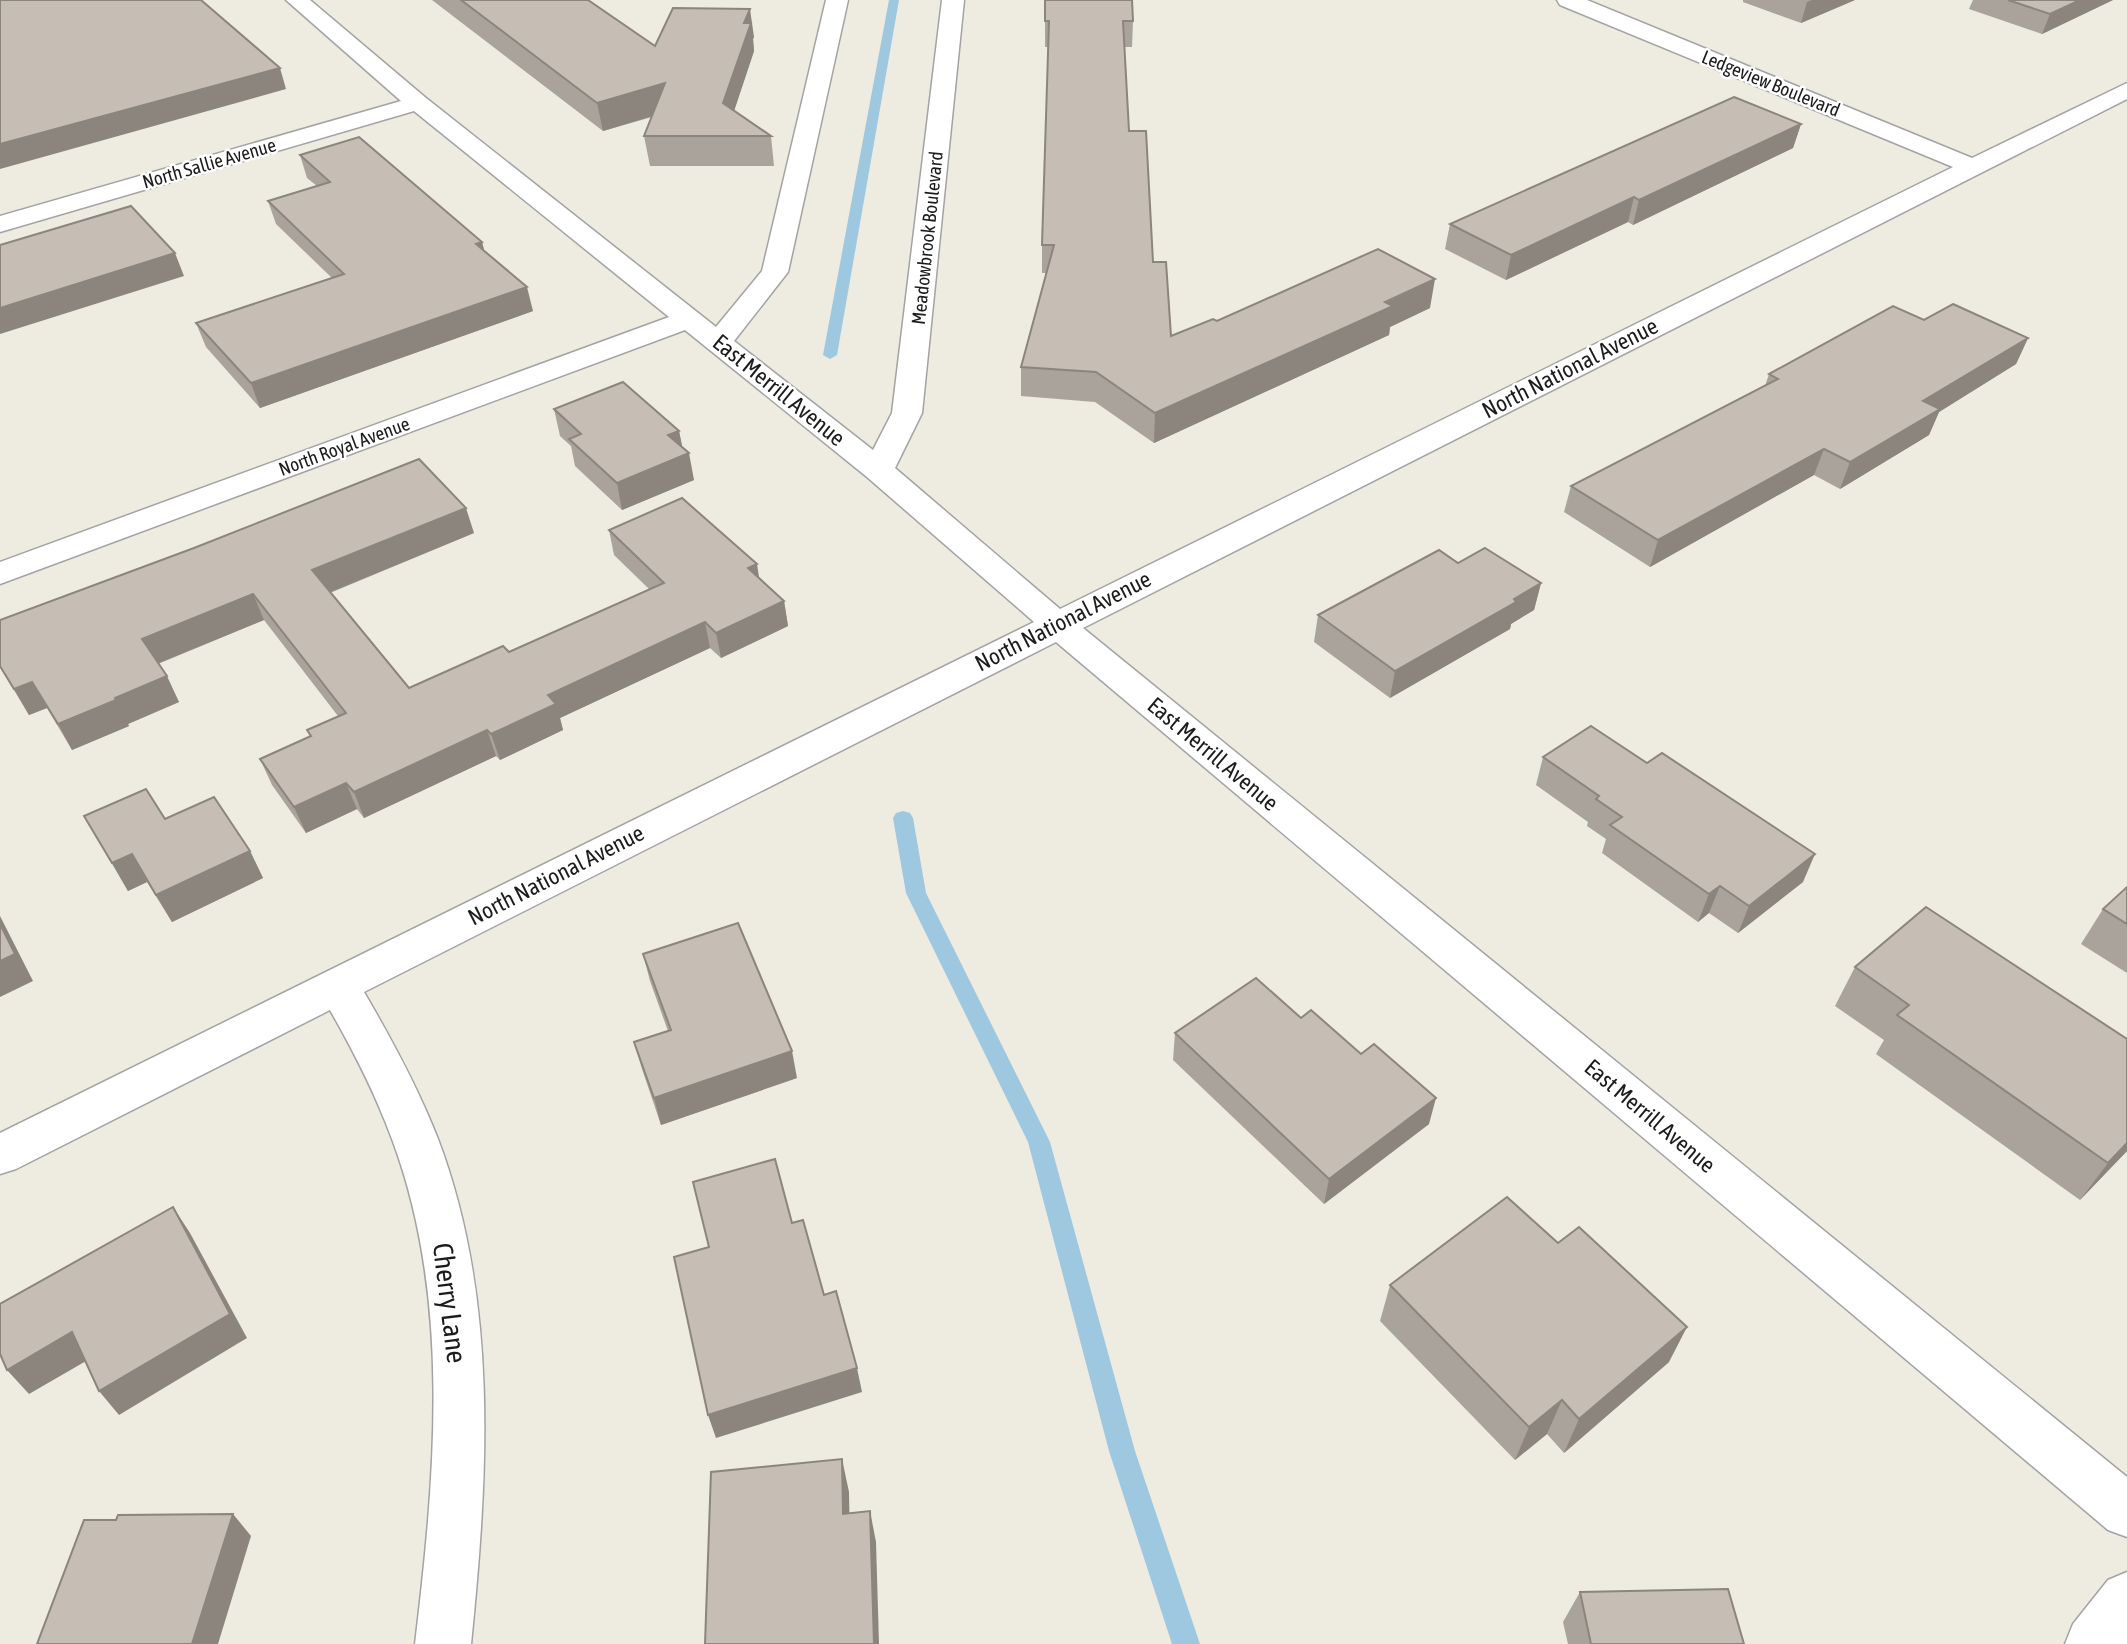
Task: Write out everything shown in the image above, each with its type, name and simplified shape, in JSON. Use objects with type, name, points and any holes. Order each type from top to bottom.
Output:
[{"type":"street","name":"East Merrill Avenue","points":[[297,0],[418,103],[688,319],[720,341],[878,470],[1057,624],[2127,1511]]},
{"type":"street","points":[[720,341],[775,272],[837,0]]},
{"type":"street","name":"Meadowbrook Boulevard","points":[[878,470],[907,413],[953,0]]},
{"type":"street","name":"Ledgeview Boulevard","points":[[1567,0],[1974,166]]},
{"type":"street","name":"North National Avenue","points":[[0,1155],[2127,90]]},
{"type":"street","name":"North Sallie Avenue","points":[[0,224],[418,103]]},
{"type":"street","name":"North Royal Avenue","points":[[0,574],[688,319]]},
{"type":"street","name":"Cherry Lane","points":[[337,984],[379,1052],[403,1105],[421,1151],[450,1272],[459,1371],[461,1459],[454,1555],[443,1644]]},
{"type":"street","points":[[2093,1644],[2127,1599]]},
{"type":"building","points":[[0,0],[201,0],[280,68],[0,144]]},
{"type":"building","points":[[461,0],[588,0],[655,46],[673,8],[750,9],[744,23],[751,23],[723,103],[771,136],[644,136],[665,83],[597,103]]},
{"type":"building","points":[[1045,0],[1132,0],[1133,21],[1123,21],[1129,131],[1146,131],[1153,262],[1166,262],[1171,336],[1213,319],[1217,321],[1378,249],[1435,279],[1385,302],[1393,306],[1155,413],[1096,372],[1021,367],[1054,245],[1042,245],[1049,21],[1045,21]]},
{"type":"building","points":[[2008,0],[2080,0],[2050,14]]},
{"type":"building","points":[[1734,97],[1801,124],[1639,200],[1634,197],[1511,255],[1450,224]]},
{"type":"building","points":[[359,137],[482,242],[476,244],[527,287],[251,383],[196,323],[344,274],[268,201],[330,182],[300,155]]},
{"type":"building","points":[[131,206],[175,253],[0,308],[0,245]]},
{"type":"building","points":[[1953,304],[2028,338],[1923,401],[1940,409],[1850,462],[1824,449],[1658,540],[1571,486],[1778,379],[1769,374],[1893,306],[1924,320]]},
{"type":"building","points":[[623,382],[679,431],[668,435],[689,453],[617,483],[569,439],[581,434],[554,409]]},
{"type":"building","points":[[419,459],[466,508],[312,570],[409,688],[503,646],[509,652],[664,583],[609,530],[682,498],[757,564],[748,568],[784,601],[716,633],[705,622],[548,695],[556,704],[491,734],[487,730],[354,792],[346,783],[294,807],[260,759],[311,736],[307,730],[346,713],[253,594],[142,639],[167,676],[58,724],[32,682],[14,689],[0,666],[0,620],[194,548]]},
{"type":"building","points":[[1485,548],[1541,583],[1514,599],[1516,602],[1395,671],[1318,615],[1439,550],[1458,563]]},
{"type":"building","points":[[1591,726],[1647,763],[1662,753],[1815,854],[1749,906],[1720,886],[1709,894],[1610,825],[1622,817],[1596,799],[1599,796],[1543,757]]},
{"type":"building","points":[[146,789],[165,819],[214,797],[250,851],[156,895],[132,854],[112,863],[84,816]]},
{"type":"building","points":[[2127,887],[2127,924],[2103,909]]},
{"type":"building","points":[[1926,907],[2127,1039],[2127,1143],[2108,1163],[1897,1015],[1909,1005],[1855,967]]},
{"type":"building","points":[[738,923],[792,1051],[654,1098],[634,1042],[671,1030],[643,954]]},
{"type":"building","points":[[0,924],[15,954],[0,961]]},
{"type":"building","points":[[1256,978],[1301,1018],[1311,1010],[1361,1054],[1374,1044],[1436,1098],[1329,1179],[1175,1033]]},
{"type":"building","points":[[775,1159],[792,1223],[803,1220],[824,1295],[836,1291],[857,1368],[708,1415],[674,1257],[709,1247],[693,1182]]},
{"type":"building","points":[[1507,1197],[1558,1243],[1579,1227],[1687,1327],[1579,1419],[1562,1400],[1529,1427],[1390,1285]]},
{"type":"building","points":[[173,1207],[230,1314],[99,1391],[72,1332],[7,1370],[0,1354],[0,1304]]},
{"type":"building","points":[[842,1459],[843,1514],[870,1511],[874,1644],[705,1644],[711,1472]]},
{"type":"building","points":[[233,1514],[192,1644],[37,1644],[84,1520],[116,1520],[118,1515]]},
{"type":"building","points":[[1728,1589],[1744,1644],[1591,1644],[1580,1592]]},
{"type":"waterway","points":[[830,355],[894,0]]},
{"type":"waterway","points":[[903,818],[916,893],[1039,1142],[1122,1451],[1186,1644]]}]
